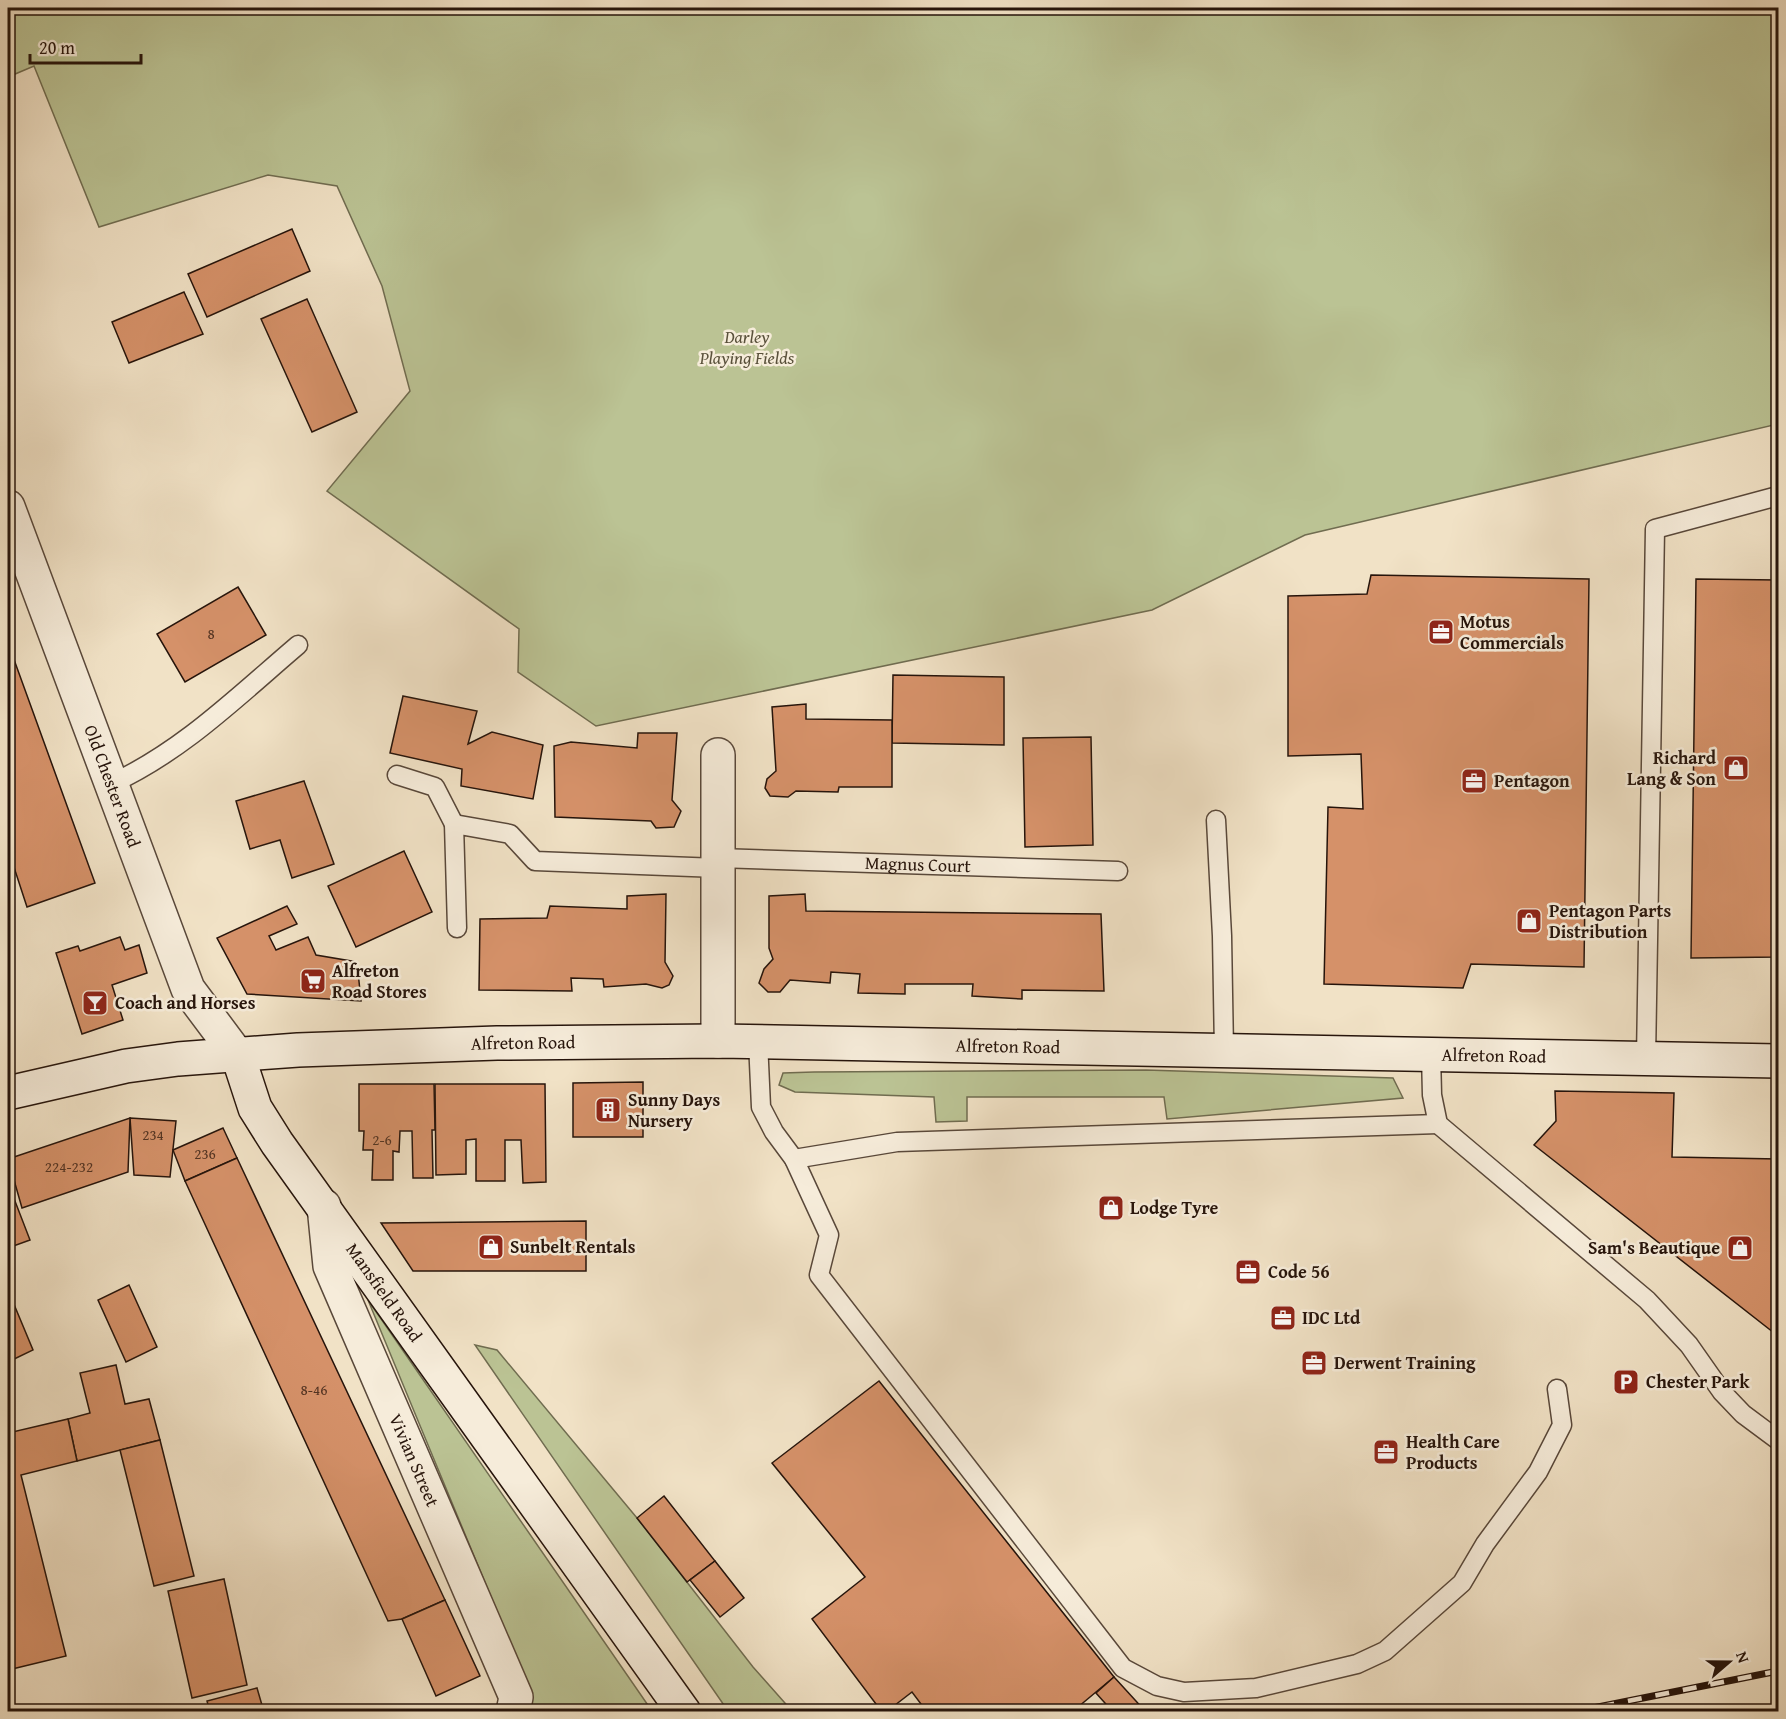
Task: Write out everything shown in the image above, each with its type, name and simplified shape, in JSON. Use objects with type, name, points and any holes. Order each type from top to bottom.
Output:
[{"type":"street","name":"Old Chester Road","points":[[8,507],[188,988],[238,1056]]},
{"type":"street","points":[[718,755],[718,1041]]},
{"type":"street","name":"Alfreton Road","points":[[238,1056],[298,1050],[497,1043],[758,1041],[1779,1061]]},
{"type":"street","points":[[8,1093],[126,1066],[178,1059],[238,1056]]},
{"type":"street","name":"Mansfield Road","points":[[238,1056],[255,1108],[684,1712]]},
{"type":"street","name":"Vivian Street","points":[[324,1206],[330,1266],[516,1697],[513,1712]]},
{"type":"lane","points":[[1646,1059],[1655,529],[1779,496]]},
{"type":"lane","points":[[111,784],[148,768],[179,746],[298,645]]},
{"type":"lane","points":[[397,775],[435,788],[454,824],[457,928]]},
{"type":"lane","points":[[1216,820],[1222,936],[1224,1050]]},
{"type":"lane","name":"Magnus Court","points":[[454,824],[510,834],[535,861],[1118,871]]},
{"type":"lane","points":[[758,1041],[761,1107],[774,1132],[794,1160],[829,1235],[819,1275],[1124,1668],[1157,1686],[1184,1692],[1256,1688],[1357,1664],[1385,1651],[1462,1583],[1485,1544],[1538,1472],[1562,1425],[1557,1389]]},
{"type":"lane","points":[[1431,1054],[1432,1095],[1438,1124],[1647,1300],[1689,1345],[1743,1414],[1779,1440]]},
{"type":"lane","points":[[794,1160],[897,1142],[1438,1124]]},
{"type":"green space","name":"Darley Playing Fields","points":[[8,8],[1778,8],[1778,424],[1305,535],[1152,610],[596,726],[518,672],[519,629],[327,491],[410,391],[382,286],[337,186],[268,175],[99,227],[34,66],[8,77]]},
{"type":"green space","points":[[1146,1070],[1393,1078],[1403,1098],[1167,1119],[1164,1097],[967,1097],[967,1121],[936,1122],[934,1097],[795,1092],[779,1085],[783,1073]]},
{"type":"green space","points":[[368,1300],[652,1711],[529,1711],[532,1696]]},
{"type":"green space","points":[[475,1345],[497,1350],[637,1518],[753,1667],[792,1711],[728,1711]]},
{"type":"building","points":[[292,229],[310,271],[207,317],[188,274]]},
{"type":"building","points":[[184,292],[203,334],[129,363],[112,322]]},
{"type":"building","points":[[307,299],[357,412],[312,432],[261,319]]},
{"type":"building","name":"Pentagon","points":[[1371,575],[1589,579],[1584,967],[1471,964],[1463,988],[1324,984],[1328,807],[1363,809],[1361,754],[1288,756],[1288,596],[1367,594]]},
{"type":"building","name":"Richard Lang & Son","points":[[1696,579],[1778,580],[1778,957],[1691,958]]},
{"type":"building","points":[[238,587],[266,635],[185,682],[157,634]]},
{"type":"building","points":[[8,643],[95,883],[27,907],[8,849]]},
{"type":"building","points":[[893,675],[1004,677],[1004,745],[892,743]]},
{"type":"building","points":[[403,696],[477,711],[468,744],[492,732],[543,745],[533,799],[461,786],[462,769],[390,753]]},
{"type":"building","points":[[806,704],[806,719],[892,720],[892,787],[839,787],[838,792],[796,791],[788,797],[770,796],[765,788],[767,779],[776,771],[772,707]]},
{"type":"building","points":[[638,733],[677,733],[672,800],[681,811],[674,827],[656,828],[651,821],[555,817],[554,746],[571,742],[637,748]]},
{"type":"building","points":[[1091,737],[1093,845],[1025,847],[1023,738]]},
{"type":"building","points":[[304,781],[334,864],[292,878],[280,840],[250,849],[236,801]]},
{"type":"building","points":[[404,851],[432,912],[356,947],[328,886]]},
{"type":"building","points":[[666,894],[665,962],[673,976],[669,985],[662,988],[646,984],[604,987],[603,979],[571,978],[572,991],[479,990],[480,919],[547,918],[550,906],[627,909],[627,896]]},
{"type":"building","points":[[805,894],[806,911],[1101,914],[1104,991],[1022,990],[1022,999],[972,996],[973,984],[905,984],[905,994],[858,993],[860,974],[831,972],[830,983],[790,980],[780,992],[768,992],[759,983],[764,969],[773,959],[769,948],[769,896]]},
{"type":"building","points":[[287,906],[297,924],[269,936],[276,950],[308,937],[316,955],[357,962],[361,1001],[247,994],[217,938]]},
{"type":"building","name":"Coach and Horses","points":[[120,937],[125,950],[139,945],[147,973],[112,985],[123,1020],[82,1034],[56,953],[78,946],[80,951]]},
{"type":"building","name":"Sunny Days Nursery","points":[[643,1082],[643,1137],[573,1137],[573,1083]]},
{"type":"building","points":[[359,1084],[434,1084],[433,1178],[413,1178],[412,1131],[400,1131],[399,1152],[393,1151],[393,1180],[372,1180],[373,1150],[363,1150],[364,1131],[359,1131]]},
{"type":"building","points":[[435,1084],[545,1084],[546,1182],[523,1183],[521,1140],[505,1140],[505,1181],[476,1181],[476,1139],[466,1140],[466,1174],[436,1175]]},
{"type":"building","points":[[1555,1091],[1674,1093],[1672,1157],[1778,1159],[1778,1336],[1534,1145],[1556,1121]]},
{"type":"building","points":[[130,1118],[176,1121],[170,1177],[134,1175]]},
{"type":"building","points":[[130,1118],[128,1172],[22,1208],[8,1159]]},
{"type":"building","points":[[223,1128],[237,1158],[185,1181],[173,1150]]},
{"type":"building","points":[[237,1158],[445,1600],[402,1619],[388,1621],[185,1181]]},
{"type":"building","points":[[8,1183],[30,1240],[8,1248]]},
{"type":"building","name":"Sunbelt Rentals","points":[[586,1221],[586,1271],[413,1271],[381,1223]]},
{"type":"building","points":[[129,1285],[157,1347],[126,1362],[98,1300]]},
{"type":"building","points":[[8,1290],[33,1350],[8,1362]]},
{"type":"building","points":[[116,1365],[125,1404],[149,1399],[160,1440],[77,1461],[68,1419],[90,1413],[80,1373]]},
{"type":"building","points":[[879,1381],[1114,1677],[1072,1712],[927,1712],[912,1692],[886,1712],[882,1712],[812,1619],[865,1577],[772,1463]]},
{"type":"building","points":[[68,1419],[77,1461],[21,1475],[66,1656],[8,1670],[8,1616],[11,1615],[8,1601],[8,1433]]},
{"type":"building","points":[[160,1440],[194,1576],[154,1586],[120,1450]]},
{"type":"building","points":[[664,1496],[715,1561],[687,1582],[637,1518]]},
{"type":"building","points":[[715,1561],[744,1598],[720,1617],[690,1580]]},
{"type":"building","points":[[224,1579],[247,1685],[192,1698],[168,1591]]},
{"type":"building","points":[[445,1600],[480,1676],[436,1696],[402,1619]]},
{"type":"building","points":[[1114,1677],[1146,1712],[1113,1712],[1096,1693]]},
{"type":"building","points":[[257,1688],[264,1712],[210,1712],[207,1701]]},
{"type":"railway","points":[[1573,1712],[1778,1671]]},
{"type":"place","name":"Motus Commercials","points":[[1441,632]]},
{"type":"place","name":"Richard Lang & Son","points":[[1736,768]]},
{"type":"place","name":"Pentagon","points":[[1474,781]]},
{"type":"place","name":"Pentagon Parts Distribution","points":[[1529,921]]},
{"type":"place","name":"Alfreton Road Stores","points":[[313,981]]},
{"type":"place","name":"Coach and Horses","points":[[95,1003]]},
{"type":"place","name":"Sunny Days Nursery","points":[[608,1110]]},
{"type":"place","name":"Lodge Tyre","points":[[1111,1208]]},
{"type":"place","name":"Sunbelt Rentals","points":[[491,1247]]},
{"type":"place","name":"Sam's Beautique","points":[[1740,1248]]},
{"type":"place","name":"Code 56","points":[[1248,1272]]},
{"type":"place","name":"IDC Ltd","points":[[1283,1318]]},
{"type":"place","name":"Derwent Training","points":[[1314,1363]]},
{"type":"place","name":"Chester Park","points":[[1626,1382]]},
{"type":"place","name":"Health Care Products","points":[[1386,1452]]}]
